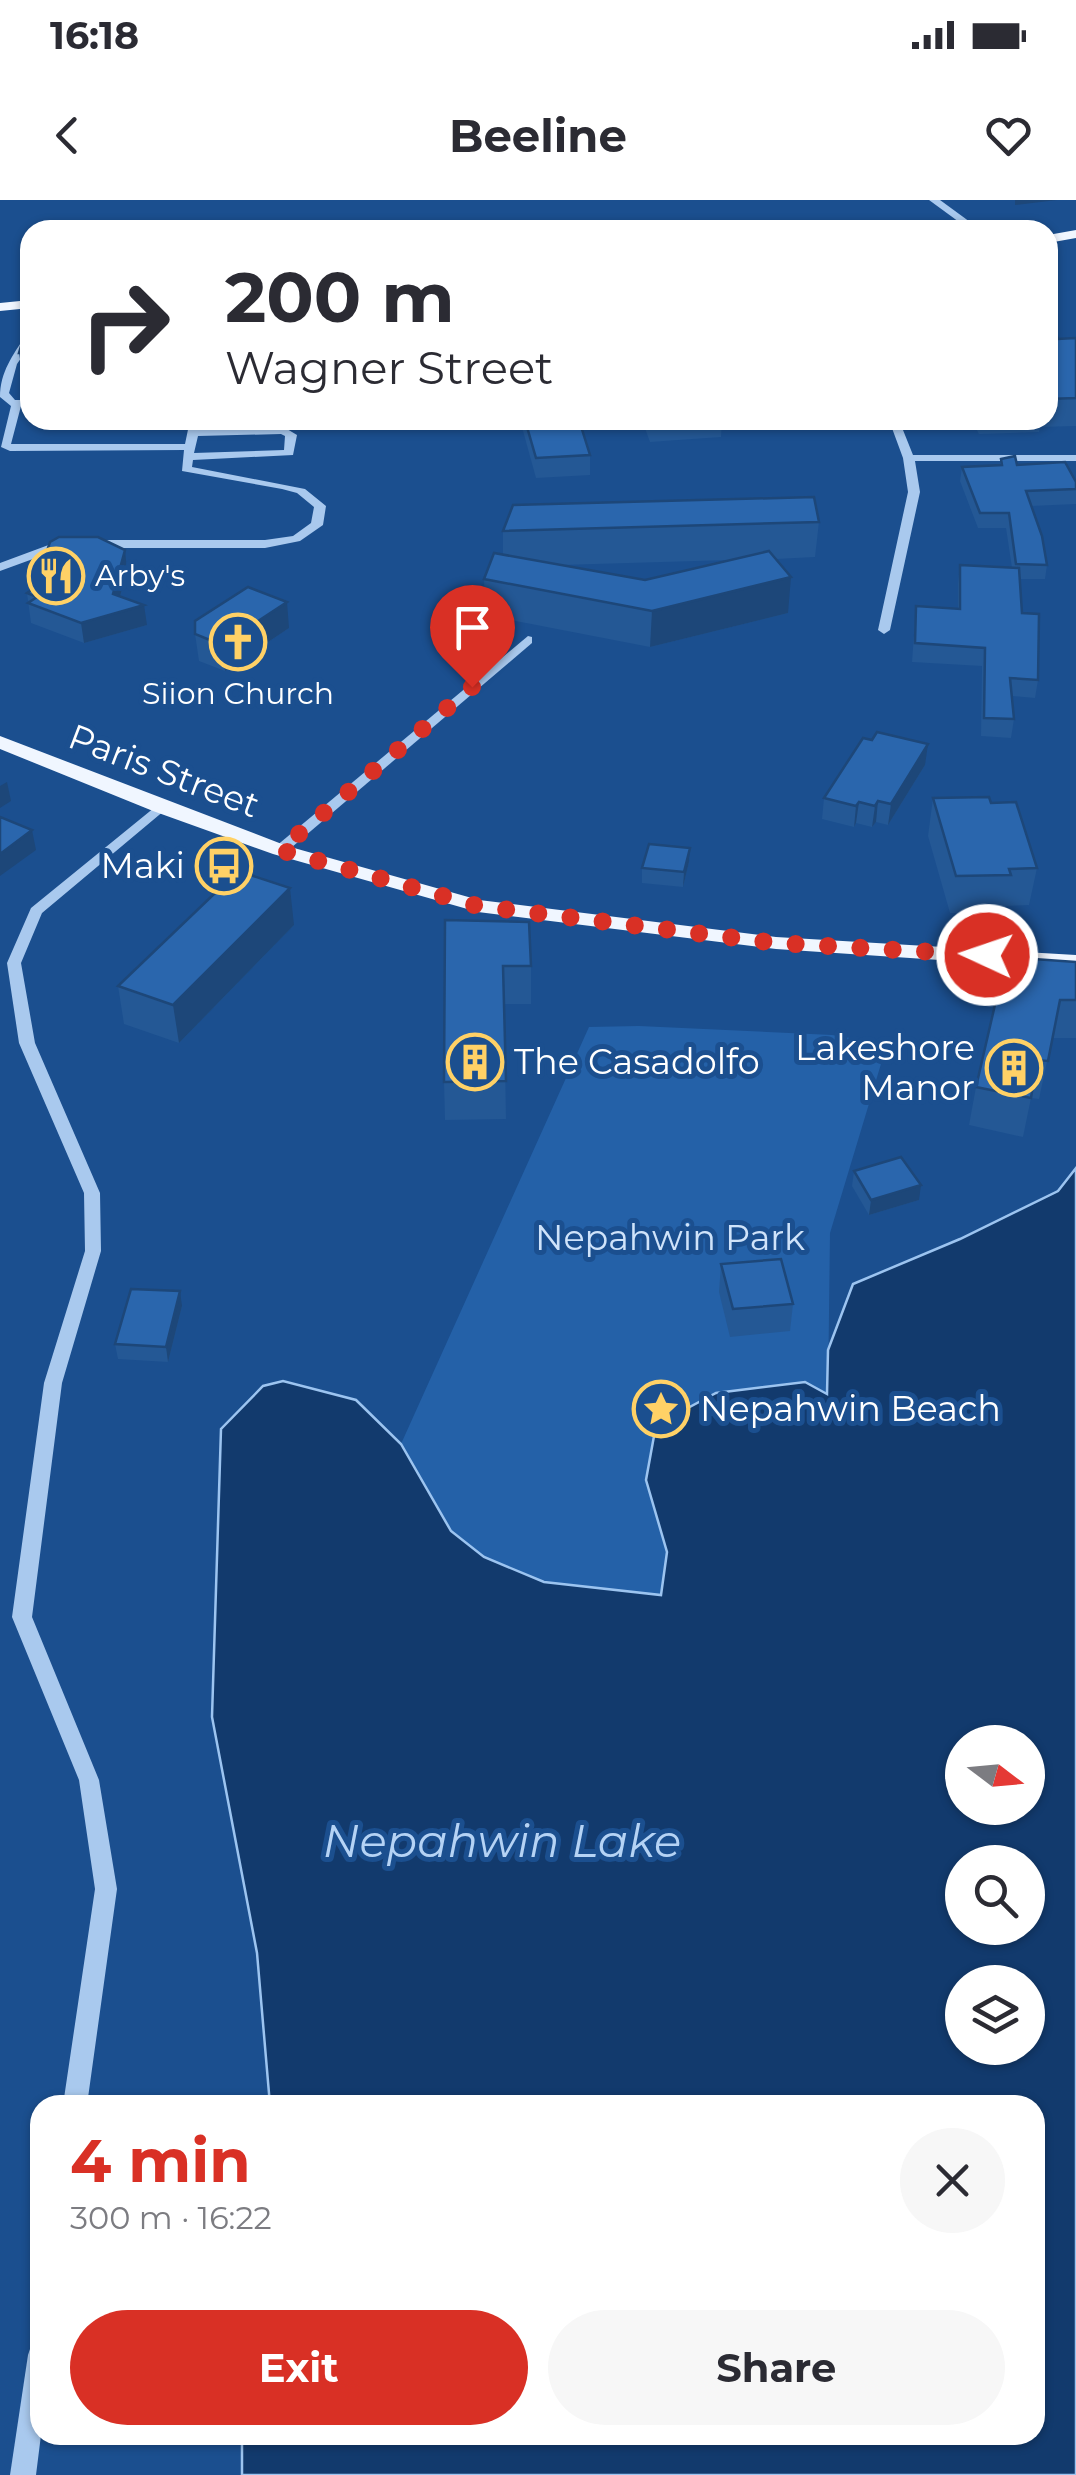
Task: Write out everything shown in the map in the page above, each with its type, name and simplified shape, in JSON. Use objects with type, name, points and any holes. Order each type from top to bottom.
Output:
[{"type":"main road","name":"Paris Street","points":[[0,742],[160,807],[280,850],[478,906],[776,943],[1076,962]]},
{"type":"street","points":[[934,200],[962,220]]},
{"type":"street","points":[[20,352],[2,394],[9,402],[20,403]]},
{"type":"street","points":[[20,412],[5,445],[10,448],[283,431],[290,434],[289,453],[192,439]]},
{"type":"street","points":[[884,630],[914,492],[898,430]]},
{"type":"street","points":[[0,567],[62,544],[265,544],[296,539],[318,526],[320,506],[301,491],[186,469],[192,439]]},
{"type":"street","points":[[908,458],[1076,458]]},
{"type":"street","points":[[280,850],[528,640]]},
{"type":"street","points":[[76,2095],[106,1888],[89,1780],[22,1617],[53,1383],[93,1251],[92,1192],[27,1043],[14,962],[36,912],[160,807]]},
{"type":"street","points":[[23,2475],[30,2426]]},
{"type":"green space","name":"Nepahwin Park","points":[[589,1027],[832,1035],[887,1044],[830,1233],[828,1394],[646,1480],[667,1552],[661,1595],[549,1582],[495,1564],[451,1531],[401,1444]]},
{"type":"water","name":"Nepahwin Lake","points":[[1076,1168],[1076,2475],[242,2475],[242,2445],[1045,2445],[1045,2095],[269,2095],[257,1953],[212,1717],[221,1429],[263,1386],[283,1381],[356,1400],[401,1444],[451,1531],[484,1557],[544,1582],[661,1595],[667,1552],[646,1480],[656,1425],[716,1393],[805,1382],[827,1394],[828,1350],[853,1284],[960,1239],[1058,1191]]},
{"type":"building","points":[[1076,338],[1076,398],[1058,399],[1058,339]]},
{"type":"building","points":[[528,430],[582,430],[590,455],[536,458]]},
{"type":"building","points":[[1015,456],[1017,465],[1065,462],[1076,482],[1076,489],[1026,491],[1042,536],[1047,565],[1016,564],[1009,513],[980,513],[962,467],[1002,465],[1001,459]]},
{"type":"building","points":[[814,497],[819,522],[503,531],[513,505]]},
{"type":"building","points":[[59,537],[98,537],[125,550],[113,594],[144,605],[81,623],[28,603],[37,597],[27,593],[41,584],[30,580],[43,572],[40,571],[50,542]]},
{"type":"building","points":[[769,551],[791,577],[652,611],[484,579],[494,553],[645,580]]},
{"type":"building","points":[[960,565],[1019,568],[1022,613],[1039,614],[1038,680],[1010,678],[1014,719],[984,718],[985,648],[915,643],[916,606],[960,609]]},
{"type":"building","points":[[248,587],[287,602],[222,645],[195,634],[195,621]]},
{"type":"building","points":[[877,732],[928,744],[891,804],[859,802],[856,806],[824,798],[863,738],[872,740]]},
{"type":"building","points":[[989,797],[991,803],[1016,802],[1037,868],[1009,869],[1011,875],[956,876],[933,798]]},
{"type":"building","points":[[0,817],[32,830],[0,854]]},
{"type":"building","points":[[649,844],[690,848],[684,872],[642,868]]},
{"type":"building","points":[[238,871],[290,888],[173,1005],[118,986]]},
{"type":"building","name":"The Casadolfo","points":[[445,920],[529,922],[531,966],[503,966],[506,1081],[444,1082]]},
{"type":"building","name":"Lakeshore Manor","points":[[1006,957],[1076,962],[1076,1000],[1060,1000],[1048,1061],[1037,1060],[1031,1098],[976,1087]]},
{"type":"building","points":[[901,1157],[921,1185],[871,1200],[854,1171]]},
{"type":"building","points":[[781,1259],[793,1304],[733,1309],[721,1264]]},
{"type":"building","points":[[131,1289],[180,1291],[166,1347],[115,1344]]},
{"type":"place","name":"Arby's","points":[[56,576]]},
{"type":"place","name":"Siion Church","points":[[238,642]]},
{"type":"place","name":"Maki","points":[[224,866]]},
{"type":"place","name":"The Casadolfo","points":[[475,1062]]},
{"type":"place","name":"Lakeshore Manor","points":[[1014,1068]]},
{"type":"place","name":"Nepahwin Beach","points":[[661,1409]]},
{"type":"route","points":[[472,687],[280,850],[478,906],[776,943],[987,955]]}]
